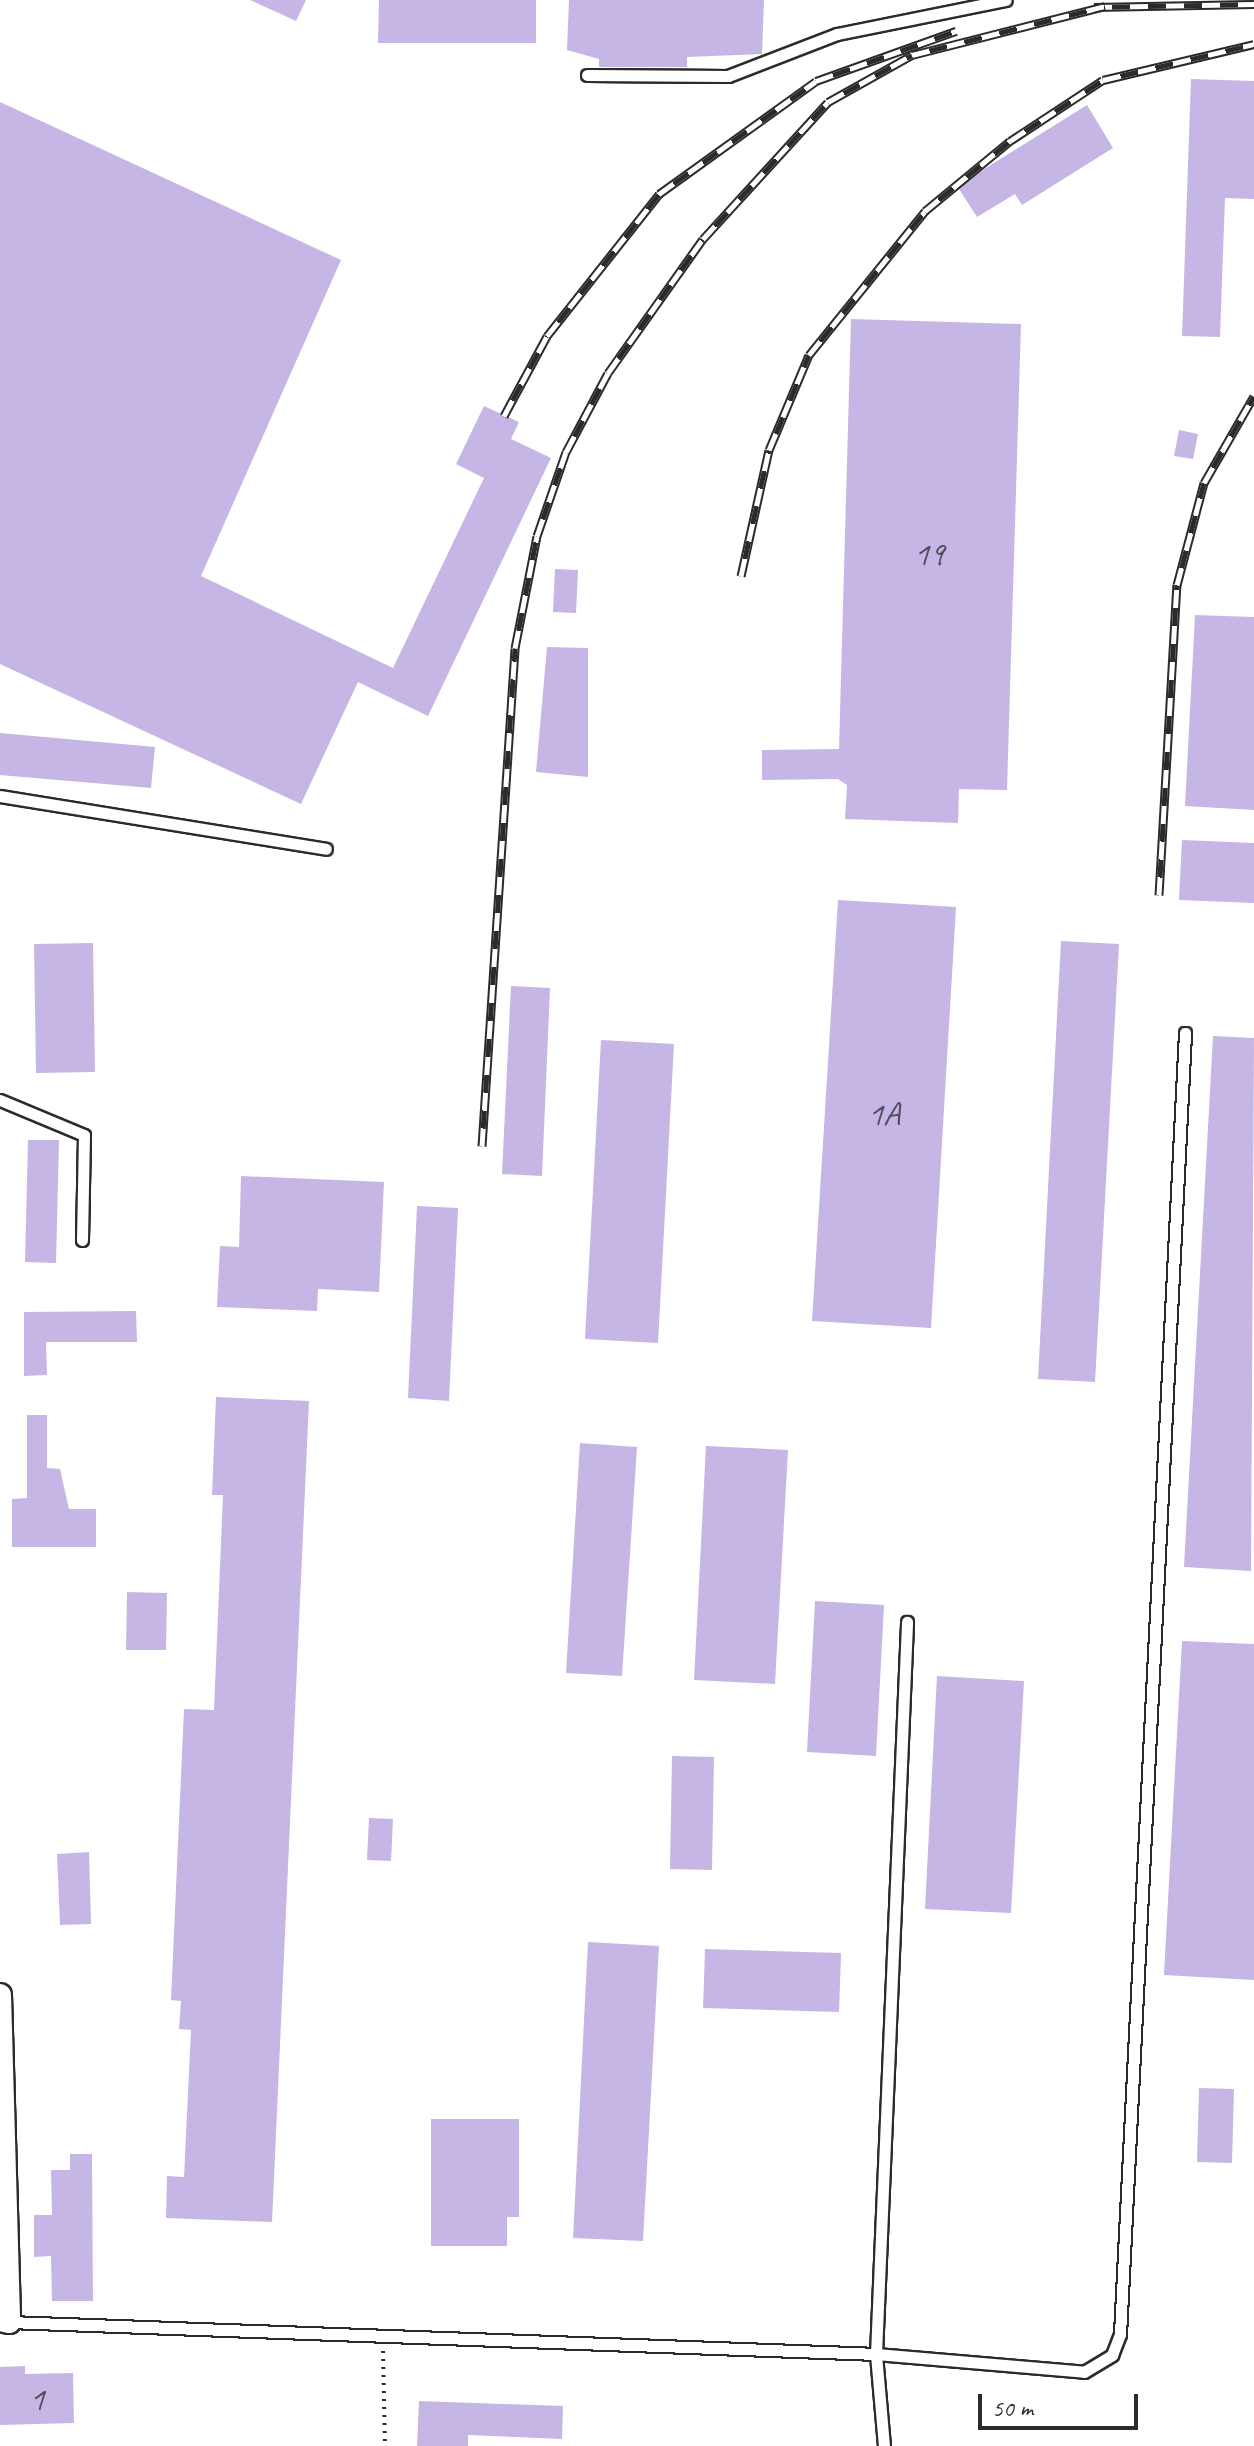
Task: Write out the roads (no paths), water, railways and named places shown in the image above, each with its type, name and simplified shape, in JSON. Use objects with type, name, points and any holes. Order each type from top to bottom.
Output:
[{"type":"street","points":[[0,1995],[5,2321]]},
{"type":"lane","points":[[587,75],[728,76],[837,34],[1006,0]]},
{"type":"lane","points":[[0,796],[220,826],[326,849]]},
{"type":"lane","points":[[5,2321],[876,2354],[1084,2372],[1112,2355],[1120,2334],[1185,1033]]},
{"type":"lane","points":[[0,1100],[84,1135],[82,1240]]},
{"type":"lane","points":[[884,2446],[876,2354],[907,1622]]},
{"type":"railway","points":[[1094,7],[1254,4]]},
{"type":"railway","points":[[482,1146],[515,648],[537,536],[566,452],[608,373],[703,239],[828,102],[912,55],[1105,6]]},
{"type":"railway","points":[[504,416],[547,336],[659,194],[816,81],[956,31]]},
{"type":"railway","points":[[741,576],[769,450],[809,355],[925,211],[1010,141],[1103,80],[1254,44]]},
{"type":"railway","points":[[1159,895],[1177,585],[1204,483],[1254,396]]}]
